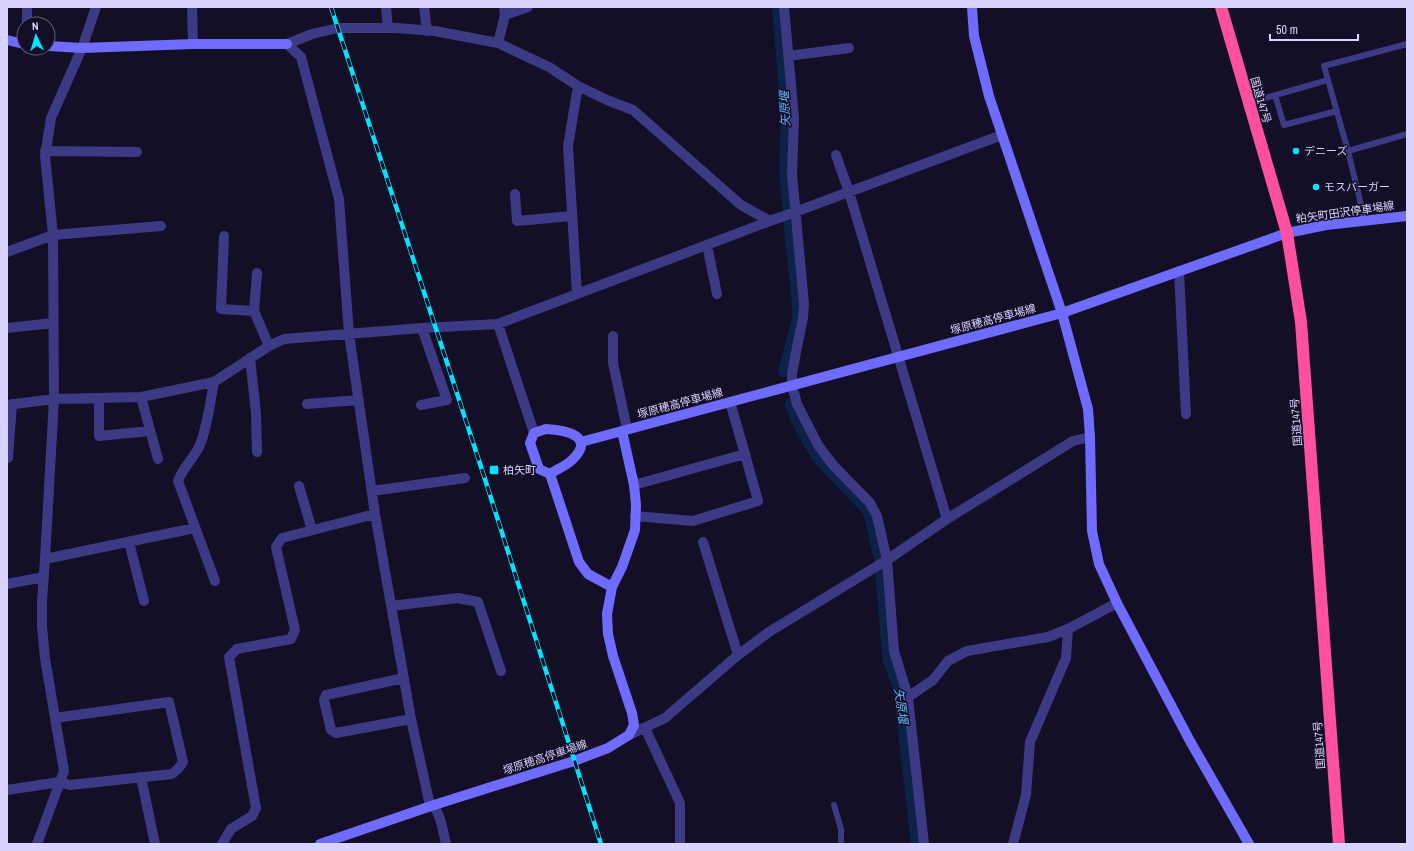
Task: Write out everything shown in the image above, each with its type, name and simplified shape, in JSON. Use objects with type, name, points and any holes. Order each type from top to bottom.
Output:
[{"type":"highway","name":"国道147号","points":[[1221,7],[1286,233],[1301,322],[1339,844]]},
{"type":"main road","points":[[972,7],[974,36],[989,96],[1062,313],[1088,409],[1092,532],[1099,564],[1117,603],[1190,741],[1249,844]]},
{"type":"main road","points":[[56,46],[82,48],[193,44],[287,44]]},
{"type":"main road","name":"粕矢町田沢停車場線","points":[[1179,271],[1286,233],[1326,225],[1407,216]]},
{"type":"main road","name":"塚原穂高停車場線","points":[[581,442],[1062,313],[1179,271]]},
{"type":"main road","points":[[550,474],[571,461],[581,450],[581,442],[575,434],[561,430],[546,429],[534,433],[530,443],[539,469],[550,474],[579,562],[588,574],[612,587]]},
{"type":"main road","points":[[624,430],[634,485],[636,516],[635,530],[622,568],[612,587],[607,614],[608,634],[613,656],[632,713],[634,725],[629,735]]},
{"type":"main road","name":"塚原穂高停車場線","points":[[320,844],[434,805],[574,761],[608,748],[629,735]]},
{"type":"street","points":[[37,844],[64,771],[45,658],[42,626],[42,601],[46,559],[54,399],[53,235],[45,156],[51,118],[82,48],[96,7]]},
{"type":"street","points":[[192,7],[193,44]]},
{"type":"street","points":[[386,7],[388,28]]},
{"type":"street","points":[[424,7],[427,31]]},
{"type":"street","points":[[498,43],[505,11],[528,7]]},
{"type":"street","points":[[784,7],[794,118],[792,174],[804,304],[803,318],[792,374],[792,385],[797,404],[818,445],[833,465],[870,503],[877,516],[887,560],[894,651],[908,697],[924,844]]},
{"type":"street","points":[[446,844],[439,814],[434,805],[429,801],[411,719],[375,514],[350,334],[339,199],[301,57],[287,44],[312,34],[338,28],[388,28],[427,31],[498,43],[549,67],[578,86],[607,100],[633,110],[741,205],[770,221]]},
{"type":"street","points":[[788,56],[849,48]]},
{"type":"street","points":[[577,294],[568,146],[578,86]]},
{"type":"street","points":[[8,458],[10,405],[54,399],[140,397],[214,382],[269,346],[284,338],[498,324],[1002,135]]},
{"type":"street","points":[[46,150],[137,152]]},
{"type":"street","points":[[836,155],[849,192],[947,519]]},
{"type":"street","points":[[515,194],[517,221],[572,216]]},
{"type":"street","points":[[7,252],[53,235],[161,226]]},
{"type":"street","points":[[224,236],[221,309],[254,311]]},
{"type":"street","points":[[707,245],[717,294]]},
{"type":"street","points":[[1179,271],[1186,414]]},
{"type":"street","points":[[256,273],[254,311],[269,346]]},
{"type":"street","points":[[7,328],[54,324]]},
{"type":"street","points":[[498,324],[534,433]]},
{"type":"street","points":[[420,405],[447,400],[422,328]]},
{"type":"street","points":[[613,336],[613,363],[624,430]]},
{"type":"street","points":[[250,358],[256,413],[257,452]]},
{"type":"street","points":[[214,382],[208,418],[198,449],[182,470],[178,481],[215,580]]},
{"type":"street","points":[[140,397],[158,459]]},
{"type":"street","points":[[99,398],[99,436],[150,431]]},
{"type":"street","points":[[307,404],[359,400]]},
{"type":"street","points":[[636,516],[693,521],[758,501],[730,402]]},
{"type":"street","points":[[629,735],[665,718],[738,655],[769,632],[887,560],[947,519],[1073,441],[1090,437]]},
{"type":"street","points":[[634,485],[745,454]]},
{"type":"street","points":[[372,491],[465,478]]},
{"type":"street","points":[[299,486],[312,530]]},
{"type":"street","points":[[222,844],[231,830],[252,816],[256,808],[229,657],[237,649],[291,639],[295,630],[276,547],[282,538],[375,514]]},
{"type":"street","points":[[46,559],[195,528]]},
{"type":"street","points":[[129,542],[144,601]]},
{"type":"street","points":[[703,542],[738,655]]},
{"type":"street","points":[[7,584],[44,578]]},
{"type":"street","points":[[391,606],[458,598],[478,602],[502,671]]},
{"type":"street","points":[[908,697],[933,680],[948,661],[967,651],[1048,637],[1068,629],[1117,603]]},
{"type":"street","points":[[1013,844],[1026,795],[1030,742],[1066,658],[1068,629]]},
{"type":"street","points":[[404,678],[326,695],[324,700],[331,730],[336,733],[411,719]]},
{"type":"street","points":[[7,790],[60,782],[70,785],[172,774],[178,770],[183,762],[169,702],[55,718]]},
{"type":"street","points":[[645,728],[680,803],[680,844]]},
{"type":"street","points":[[141,777],[155,844]]},
{"type":"lane","points":[[1365,221],[1348,151],[1324,66],[1407,44]]},
{"type":"lane","points":[[1248,103],[1328,80]]},
{"type":"lane","points":[[1275,95],[1284,125],[1337,111]]},
{"type":"lane","points":[[1348,151],[1407,134]]},
{"type":"lane","points":[[834,805],[841,829],[841,844]]},
{"type":"waterway","name":"矢原堰","points":[[778,7],[787,118],[785,170],[789,211]]},
{"type":"waterway","name":"矢原堰","points":[[784,371],[798,319],[798,304],[789,220]]},
{"type":"waterway","name":"矢原堰","points":[[791,404],[797,420],[819,459],[864,506],[870,515],[880,560]]},
{"type":"waterway","name":"矢原堰","points":[[881,568],[889,661],[899,688],[917,844]]},
{"type":"railway","points":[[331,7],[483,473],[601,844]]},
{"type":"place","name":"デニーズ","points":[[1296,151]]},
{"type":"place","name":"モスバーガー","points":[[1316,187]]},
{"type":"place","name":"柏矢町","points":[[494,470]]}]
